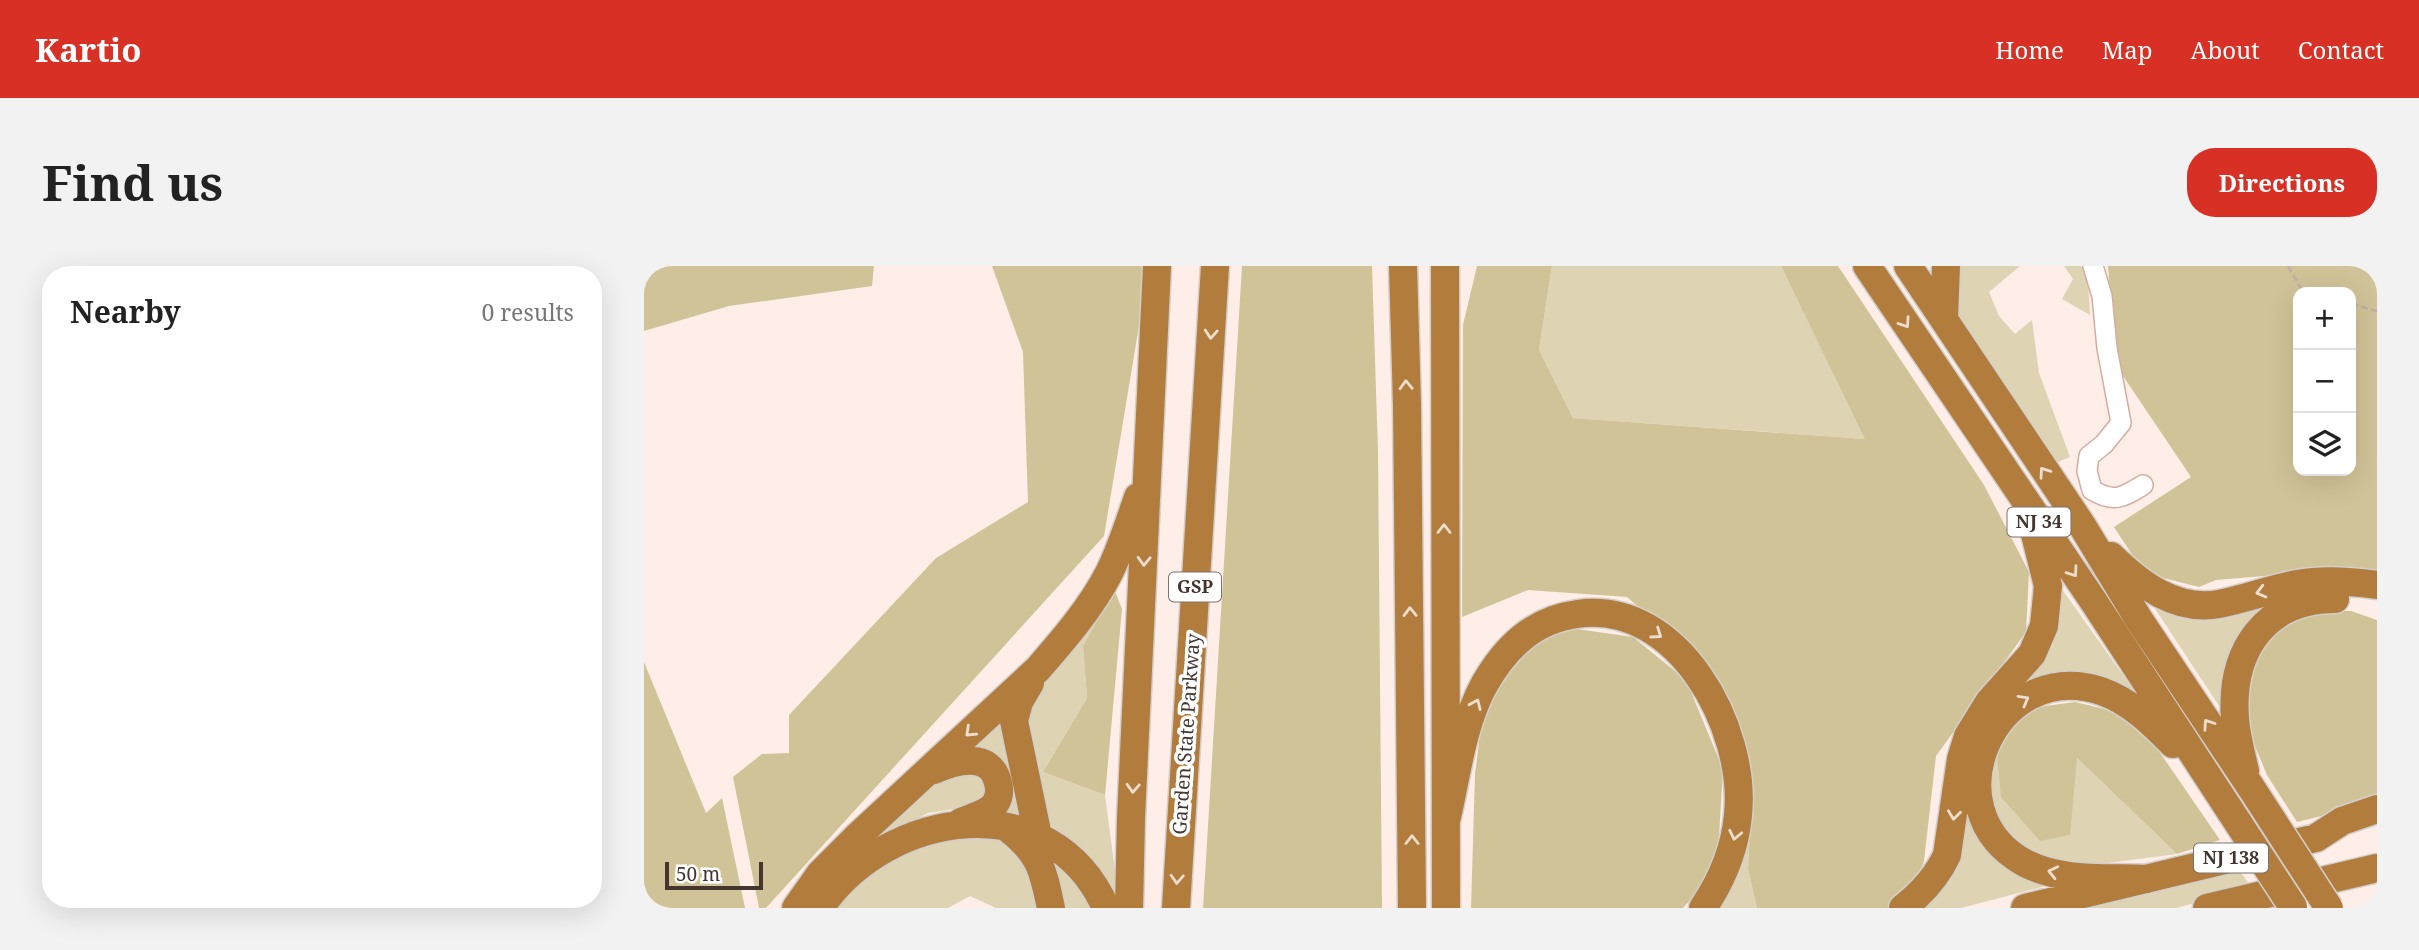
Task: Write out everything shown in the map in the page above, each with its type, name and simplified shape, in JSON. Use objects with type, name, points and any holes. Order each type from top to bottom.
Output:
[{"type":"highway","points":[[1129,908],[1157,266]]},
{"type":"highway","name":"Garden State Parkway","points":[[1176,908],[1215,266]]},
{"type":"highway","points":[[1403,266],[1412,908]]},
{"type":"highway","points":[[1445,266],[1446,908]]},
{"type":"highway","points":[[1446,325],[1460,266]]},
{"type":"highway","name":"NJ 34","points":[[1867,266],[2094,602],[2293,908]]},
{"type":"highway","name":"NJ 34","points":[[1908,266],[2010,422],[2083,527],[2138,618],[2329,908]]},
{"type":"highway","points":[[1944,319],[1946,266]]},
{"type":"highway","points":[[796,908],[820,874],[1038,669],[1073,627],[1109,573],[1147,468]]},
{"type":"highway","points":[[1903,908],[1928,886],[1947,855],[1961,759],[1968,736],[1989,702],[2032,653],[2044,626],[2048,586],[2028,506]]},
{"type":"highway","points":[[2083,527],[2130,574],[2158,594],[2192,604],[2220,603],[2314,582],[2377,585]]},
{"type":"highway","points":[[2249,785],[2235,718],[2236,688],[2241,661],[2257,633],[2275,616],[2300,603],[2347,599],[2377,604]]},
{"type":"highway","points":[[1447,817],[1468,721],[1486,683],[1510,649],[1534,628],[1564,615],[1600,613],[1632,620],[1664,639],[1692,667],[1714,702],[1732,750],[1738,794],[1735,834],[1723,874],[1703,908]]},
{"type":"highway","points":[[1038,669],[1019,702],[1014,721],[1038,836]]},
{"type":"highway","points":[[2146,879],[2058,874],[2026,863],[2003,846],[1986,820],[1978,784],[1982,751],[1995,725],[2020,701],[2054,688],[2099,691],[2139,712],[2209,779]]},
{"type":"highway","points":[[820,908],[844,878],[881,850],[924,831],[952,825],[995,805],[999,791],[996,776],[989,767],[976,760],[949,763],[924,775]]},
{"type":"highway","points":[[2316,838],[2342,821],[2377,809]]},
{"type":"highway","points":[[2316,838],[2377,823]]},
{"type":"highway","points":[[952,825],[1005,826],[1038,836],[1058,848],[1084,871],[1106,908]]},
{"type":"highway","points":[[1005,826],[1021,839],[1042,866],[1051,908]]},
{"type":"highway","name":"NJ 138","points":[[2025,908],[2316,838]]},
{"type":"highway","name":"NJ 138","points":[[2215,907],[2376,867]]},
{"type":"street","points":[[2093,266],[2102,296],[2107,348],[2121,423],[2104,444],[2089,456],[2087,471],[2092,490],[2107,499],[2125,496],[2143,485]]},
{"type":"path","points":[[2288,266],[2300,287]]},
{"type":"path","points":[[2356,305],[2377,311]]},
{"type":"shaded area","points":[[644,266],[874,266],[872,286],[729,306],[644,331]]},
{"type":"shaded area","points":[[992,266],[1149,266],[1104,536],[766,908],[759,908],[733,777],[762,754],[789,753],[789,715],[936,558],[1028,502],[1023,352]]},
{"type":"shaded area","points":[[1242,266],[1372,266],[1378,452],[1382,908],[1203,908]]},
{"type":"shaded area","points":[[1477,266],[1552,266],[1539,350],[1573,418],[1865,439],[1781,266],[1838,266],[1984,485],[2029,572],[2026,632],[1936,756],[1924,861],[1908,904],[1897,908],[1757,908],[1748,869],[1752,788],[1735,716],[1715,675],[1627,597],[1528,590],[1462,617],[1463,325]]},
{"type":"shaded area","points":[[1552,266],[1781,266],[1866,439],[1573,418],[1539,350]]},
{"type":"shaded area","points":[[1956,266],[2020,266],[1989,292],[1999,316],[2015,334],[2032,320],[2039,373],[2070,457],[2056,463],[1951,308]]},
{"type":"shaded area","points":[[2064,266],[2081,266],[2088,278],[2090,315],[2062,299],[2073,279]]},
{"type":"shaded area","points":[[2108,266],[2377,266],[2377,576],[2334,570],[2216,580],[2199,587],[2144,573],[2114,527],[2191,477],[2115,364]]},
{"type":"shaded area","points":[[2059,585],[2135,692],[2095,680],[2011,695],[2053,646]]},
{"type":"shaded area","points":[[1114,589],[1083,646],[1087,698],[1043,772],[1105,795],[1120,908],[1043,832],[1022,726],[1028,699]]},
{"type":"shaded area","points":[[1114,589],[1122,609],[1105,795],[1043,772],[1087,698],[1083,646]]},
{"type":"shaded area","points":[[2148,598],[2287,600],[2225,715]]},
{"type":"shaded area","points":[[2318,611],[2351,611],[2377,620],[2377,799],[2358,807],[2297,822],[2267,775],[2250,734],[2246,690],[2260,646],[2287,623]]},
{"type":"shaded area","points":[[1563,627],[1633,637],[1686,680],[1723,769],[1717,870],[1683,908],[1471,908],[1475,774],[1483,711],[1522,655]]},
{"type":"shaded area","points":[[644,662],[706,813],[722,798],[745,908],[644,908]]},
{"type":"shaded area","points":[[2075,702],[2117,712],[2152,741],[2220,840],[2177,854],[2077,758],[2070,835],[2040,841],[2001,797],[1996,743],[2031,708]]},
{"type":"shaded area","points":[[1006,711],[1030,827],[1000,818],[1010,805],[1011,776],[989,752],[960,753]]},
{"type":"shaded area","points":[[1996,743],[2076,757],[2177,854],[2068,866],[2031,858],[2002,832],[1987,788]]},
{"type":"shaded area","points":[[964,772],[981,777],[990,792],[968,807],[928,813],[870,844],[903,807],[942,778]]},
{"type":"shaded area","points":[[1966,786],[2049,885],[1961,908],[1915,908]]},
{"type":"shaded area","points":[[1750,826],[1748,869],[1757,908],[1718,908],[1725,900]]},
{"type":"shaded area","points":[[971,836],[1011,841],[1031,858],[1041,908],[996,908],[970,896],[948,908],[837,908],[858,882],[912,847]]},
{"type":"shaded area","points":[[1051,859],[1085,895],[1091,908],[1061,908]]},
{"type":"shaded area","points":[[2236,866],[2252,888],[2176,908],[2070,908]]}]
